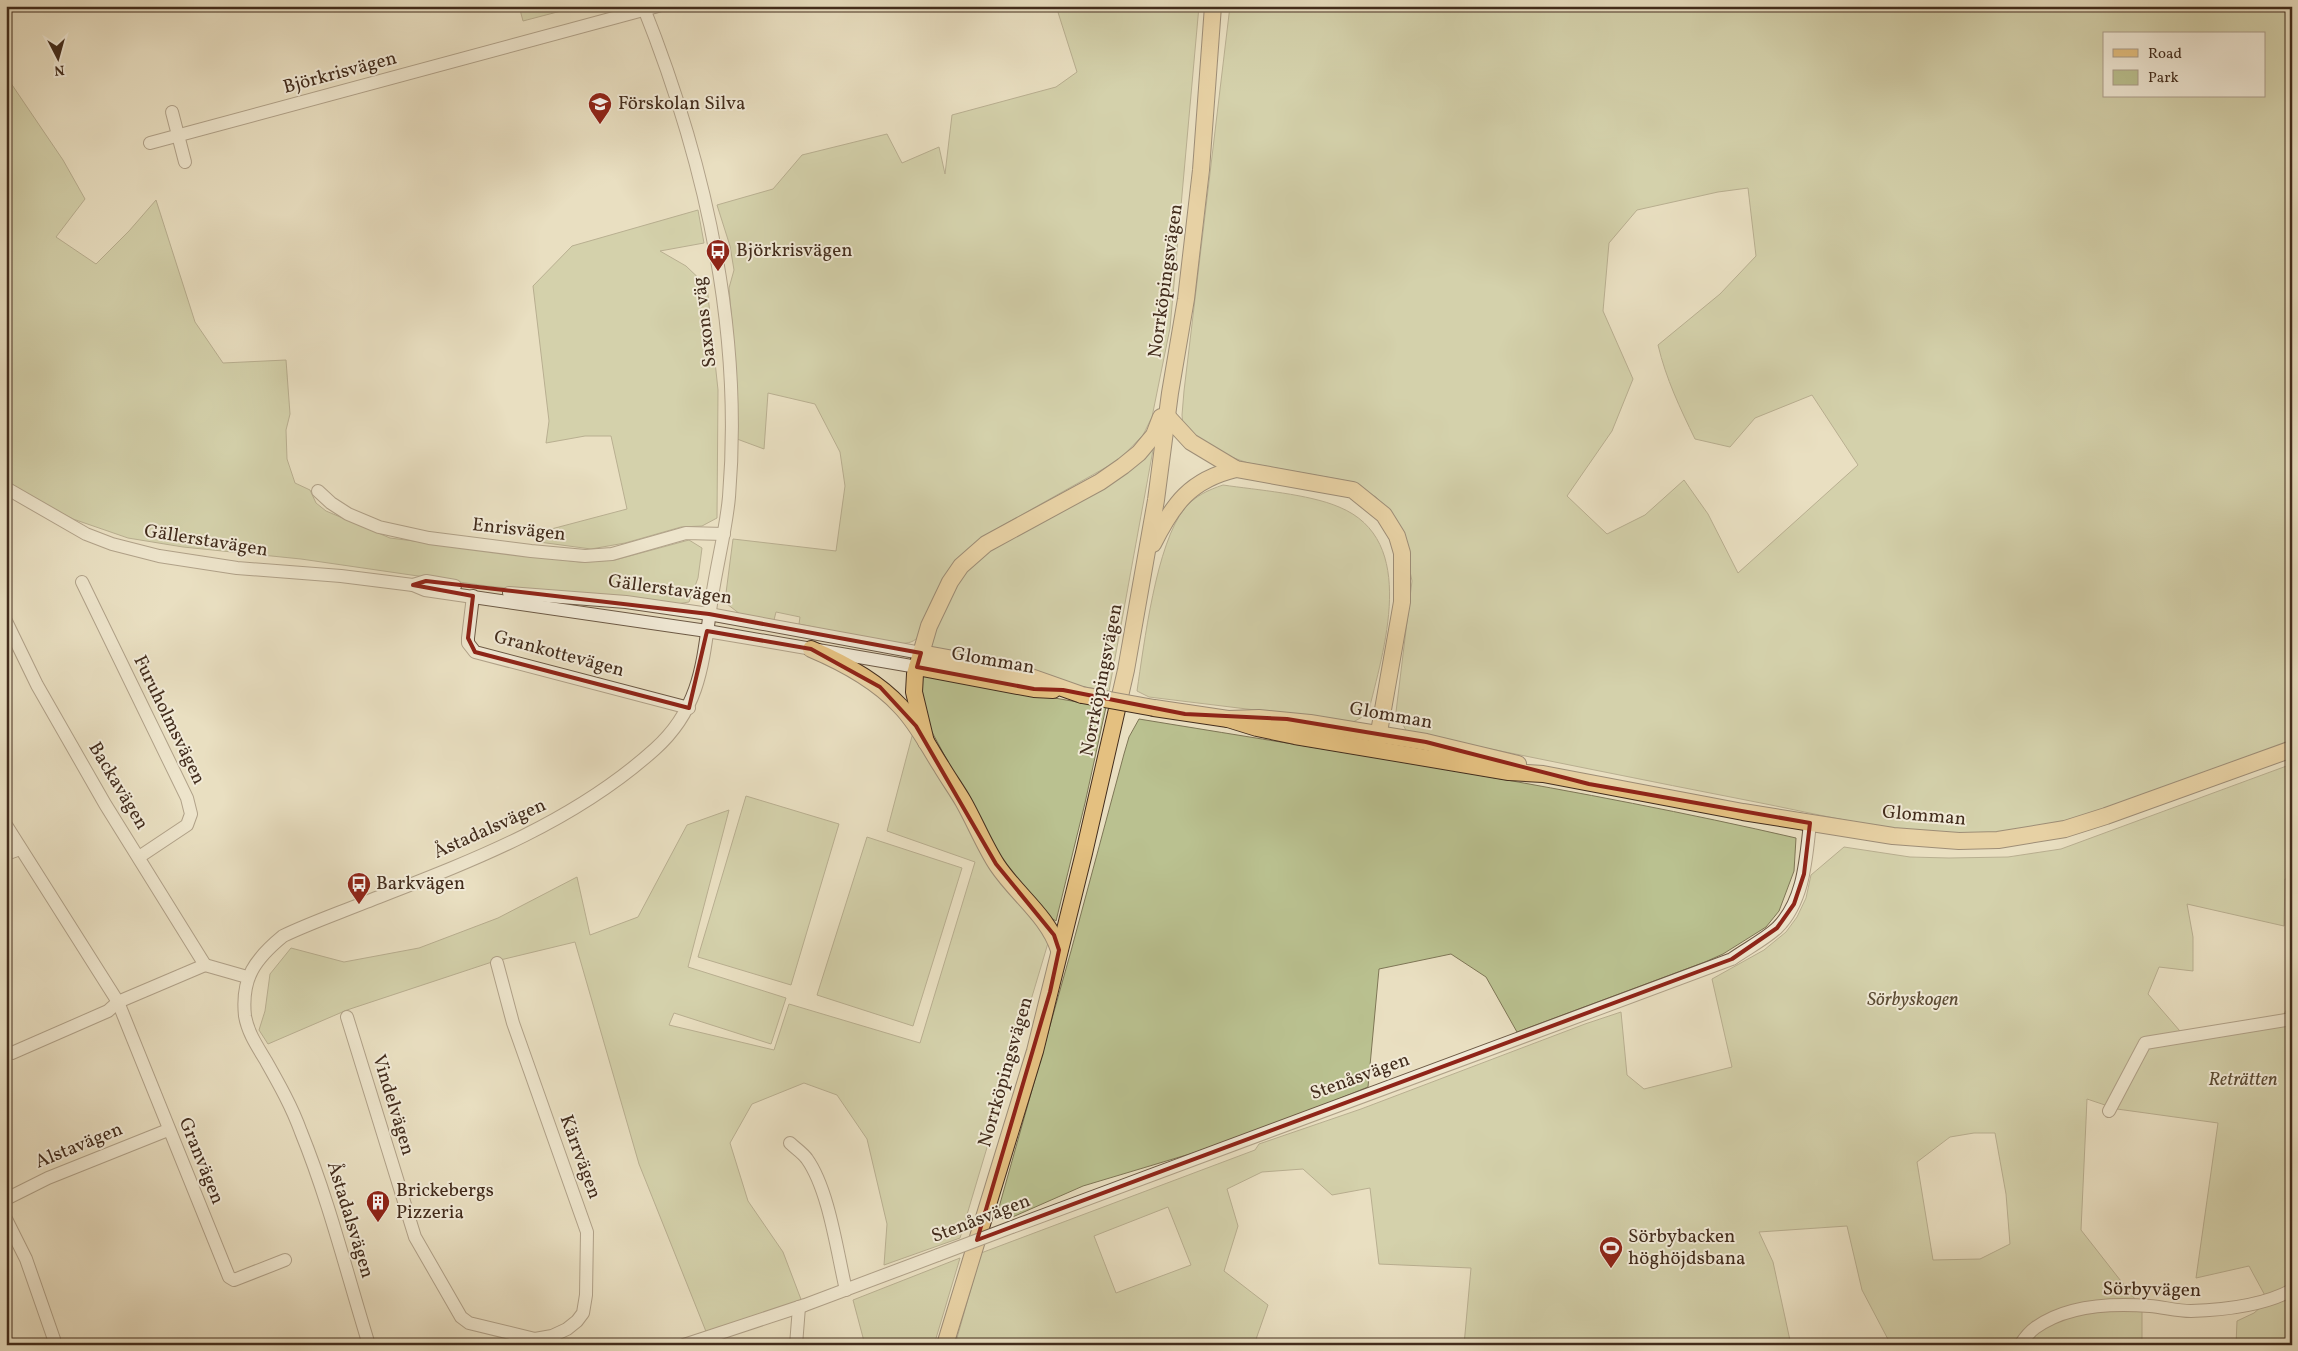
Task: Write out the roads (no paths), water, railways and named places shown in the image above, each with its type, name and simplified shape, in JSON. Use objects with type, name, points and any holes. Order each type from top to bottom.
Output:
[{"type":"main road","name":"Norrköpingsvägen","points":[[945,1345],[1035,1051],[1105,767],[1130,646],[1146,559],[1186,298],[1201,170],[1213,6]]},
{"type":"main road","points":[[926,742],[914,692],[919,660],[940,601],[960,566],[986,544],[1093,486],[1139,453],[1154,435],[1170,393]]},
{"type":"main road","points":[[1167,416],[1191,442],[1236,469],[1353,490],[1384,515],[1398,536],[1402,553],[1402,594],[1378,742]]},
{"type":"main road","points":[[1146,559],[1168,515],[1182,496],[1202,481],[1236,469]]},
{"type":"main road","points":[[811,649],[837,660],[880,687],[901,706],[962,800],[996,864],[1008,881],[1046,922],[1060,950]]},
{"type":"main road","name":"Glomman","points":[[919,660],[1034,689],[1062,690],[1154,708],[1228,719],[1287,719],[1378,742],[1472,752],[1529,767],[1543,774],[1598,786],[1810,823],[1933,840],[1998,840],[2065,829],[2143,804],[2292,749]]},
{"type":"street","name":"Björkrisvägen","points":[[150,143],[643,8],[658,6]]},
{"type":"street","name":"Saxons väg","points":[[643,8],[691,142],[708,206],[717,264],[730,380],[729,497],[707,631]]},
{"type":"street","points":[[172,112],[185,162]]},
{"type":"street","name":"Gällerstavägen","points":[[6,488],[86,534],[112,544],[159,556],[237,568],[341,576],[413,585],[424,590],[707,631],[811,649],[919,660]]},
{"type":"street","name":"Enrisvägen","points":[[318,491],[331,503],[348,514],[379,527],[429,538],[531,551],[585,556],[612,554],[686,533],[724,534]]},
{"type":"street","name":"Gällerstavägen","points":[[413,585],[426,581],[488,591],[626,602],[709,614],[919,660]]},
{"type":"street","name":"Furuholmsvägen","points":[[82,582],[187,798],[190,814],[187,825],[139,857]]},
{"type":"street","name":"Grankottevägen","points":[[473,596],[468,643],[475,652],[689,708]]},
{"type":"street","name":"Backavägen","points":[[6,621],[37,685],[105,804],[206,965]]},
{"type":"street","name":"Åstadalsvägen","points":[[368,1345],[328,1208],[304,1137],[248,1027],[245,999],[247,977],[256,962],[283,936],[510,844],[576,809],[610,786],[656,748],[678,726],[689,708],[697,687],[707,631]]},
{"type":"street","name":"Stenåsvägen","points":[[684,1345],[846,1290],[1732,959],[1777,928],[1794,904],[1804,874],[1810,823]]},
{"type":"street","name":"Granvägen","points":[[6,825],[118,1002],[228,1276],[234,1280],[285,1260]]},
{"type":"street","points":[[6,854],[20,849]]},
{"type":"street","name":"Kärrvägen","points":[[497,963],[516,1031],[587,1232],[586,1295],[583,1313],[577,1322],[567,1329],[536,1342]]},
{"type":"street","points":[[12,1053],[108,1011],[118,1002],[206,965],[247,977]]},
{"type":"street","name":"Vindelvägen","points":[[347,1017],[414,1236],[445,1291],[461,1317],[469,1323],[536,1342]]},
{"type":"street","points":[[2109,1111],[2145,1043],[2292,1019]]},
{"type":"street","name":"Alstavägen","points":[[6,1199],[48,1178],[168,1130]]},
{"type":"street","points":[[790,1142],[806,1158],[815,1174],[829,1216],[846,1290]]},
{"type":"street","points":[[6,1219],[26,1259],[56,1345]]},
{"type":"street","name":"Sörbyvägen","points":[[2020,1345],[2034,1328],[2057,1316],[2075,1311],[2126,1305],[2190,1311],[2228,1308],[2253,1304],[2292,1290]]},
{"type":"street","points":[[796,1345],[799,1307]]},
{"type":"place","name":"Förskolan Silva","points":[[600,125]]},
{"type":"place","name":"Björkrisvägen","points":[[718,272]]},
{"type":"place","name":"Barkvägen","points":[[359,905]]},
{"type":"place","name":"Brickebergs Pizzeria","points":[[378,1223]]},
{"type":"place","name":"Sörbybacken höghöjdsbana","points":[[1611,1269]]},
{"type":"park label","name":"Sörbyskogen","points":[[1913,1000]]},
{"type":"park label","name":"Reträtten","points":[[2243,1080]]}]
